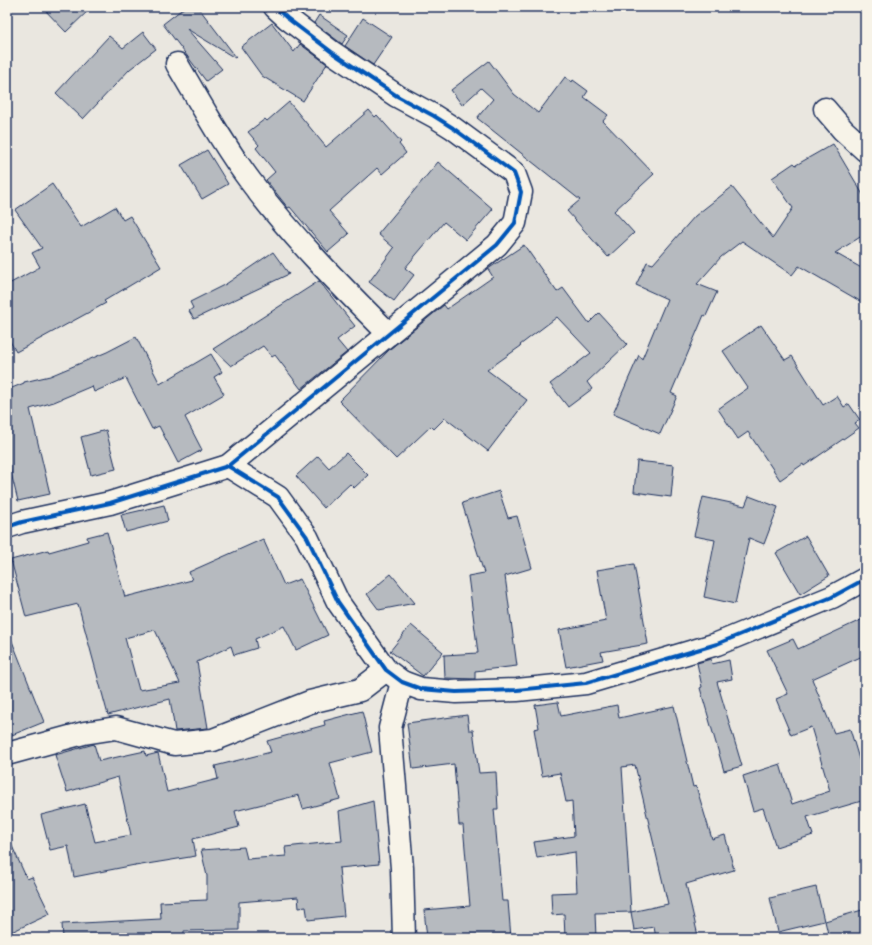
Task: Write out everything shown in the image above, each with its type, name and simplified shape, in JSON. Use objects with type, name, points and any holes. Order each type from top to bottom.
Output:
[{"type":"street","points":[[7,527],[22,522],[110,503],[228,466],[497,245],[515,223],[520,192],[514,173],[434,116],[397,96],[333,53],[275,7]]},
{"type":"street","points":[[177,64],[224,144],[250,182],[320,264],[389,334]]},
{"type":"street","points":[[825,109],[843,130],[865,150]]},
{"type":"street","points":[[228,466],[278,497],[308,537],[338,602],[394,676],[421,689],[456,692],[517,690],[586,683],[717,644],[832,597],[865,579]]},
{"type":"street","points":[[7,754],[84,733],[116,728],[174,744],[213,740],[310,702],[360,690],[394,676]]},
{"type":"street","points":[[394,676],[390,728],[402,868],[404,938]]},
{"type":"building","points":[[42,7],[92,7],[66,32]]},
{"type":"building","points":[[185,7],[198,7],[236,57],[235,58],[187,29],[222,69],[206,81],[163,24]]},
{"type":"building","points":[[319,15],[348,35],[342,44],[314,23]]},
{"type":"building","points":[[363,18],[392,37],[373,65],[345,46]]},
{"type":"building","points":[[272,23],[294,52],[300,44],[327,64],[303,101],[262,76],[241,47]]},
{"type":"building","points":[[143,32],[156,49],[130,69],[83,119],[56,93],[109,36],[123,48]]},
{"type":"building","points":[[489,61],[514,94],[538,113],[565,77],[572,82],[573,80],[588,91],[584,97],[608,115],[603,121],[654,174],[614,211],[634,233],[608,257],[567,211],[580,200],[477,118],[493,99],[481,88],[462,105],[451,90]]},
{"type":"building","points":[[289,102],[326,147],[369,110],[375,117],[377,115],[401,142],[399,144],[406,153],[382,174],[377,168],[329,211],[349,234],[328,252],[290,207],[288,208],[266,180],[275,172],[256,148],[259,145],[248,132],[265,119],[267,121]]},
{"type":"building","points":[[833,144],[865,198],[865,234],[835,253],[865,270],[865,304],[799,266],[792,275],[742,241],[721,257],[697,284],[717,292],[706,316],[704,315],[671,393],[677,396],[660,434],[613,414],[639,355],[642,359],[667,299],[636,285],[647,262],[653,264],[695,216],[732,187],[773,238],[793,208],[772,178],[794,163],[796,165]]},
{"type":"building","points":[[207,150],[228,184],[202,199],[181,165]]},
{"type":"building","points":[[438,162],[493,209],[466,240],[444,222],[405,268],[414,275],[394,301],[369,282],[394,248],[378,234]]},
{"type":"building","points":[[52,184],[81,227],[115,207],[123,220],[130,216],[161,267],[104,301],[106,303],[16,352],[7,336],[7,285],[40,267],[32,253],[42,248],[15,210]]},
{"type":"building","points":[[524,245],[557,292],[563,288],[589,323],[599,313],[627,344],[587,382],[592,389],[568,407],[550,384],[591,353],[557,317],[520,345],[521,346],[487,370],[527,400],[488,451],[445,418],[434,429],[431,426],[396,459],[339,401],[390,349],[444,305],[447,309],[493,277],[488,269]]},
{"type":"building","points":[[273,252],[289,274],[194,319],[189,311],[193,308],[190,302],[226,284]]},
{"type":"building","points":[[319,281],[355,326],[337,340],[347,352],[301,389],[275,355],[272,357],[263,346],[231,366],[213,349]]},
{"type":"building","points":[[761,325],[785,360],[792,356],[823,405],[837,396],[844,407],[849,404],[860,420],[855,423],[859,428],[804,466],[803,464],[780,480],[748,432],[738,439],[718,409],[748,388],[723,351]]},
{"type":"building","points":[[136,337],[160,384],[211,354],[222,372],[214,377],[224,394],[185,417],[202,450],[178,463],[159,426],[152,429],[126,378],[94,392],[92,386],[54,402],[30,409],[50,494],[18,501],[7,457],[7,390],[24,382],[50,376],[107,352]]},
{"type":"building","points":[[106,430],[116,469],[91,475],[81,437]]},
{"type":"building","points":[[346,453],[368,475],[354,488],[350,484],[324,508],[296,476],[318,456],[329,468]]},
{"type":"building","points":[[637,461],[674,465],[671,497],[634,492]]},
{"type":"building","points":[[499,491],[508,518],[517,516],[532,568],[505,576],[517,666],[475,671],[475,679],[445,678],[444,655],[478,653],[468,576],[484,573],[462,503]]},
{"type":"building","points":[[749,496],[778,507],[764,544],[749,538],[735,604],[704,597],[715,540],[694,536],[703,497],[745,506]]},
{"type":"building","points":[[164,505],[168,521],[126,532],[121,515]]},
{"type":"building","points":[[107,532],[125,597],[192,580],[189,572],[263,539],[284,585],[300,579],[328,635],[296,650],[284,626],[255,639],[257,648],[234,655],[231,646],[197,662],[208,728],[175,731],[170,699],[108,715],[78,604],[26,617],[11,560],[48,550],[49,552],[88,541],[87,537]],"holes":[[[155,630],[180,683],[139,690],[125,638]]]},
{"type":"building","points":[[806,536],[829,576],[800,594],[776,553]]},
{"type":"building","points":[[634,564],[648,644],[601,652],[603,660],[566,667],[559,630],[606,621],[597,570]]},
{"type":"building","points":[[391,574],[415,603],[379,610],[367,594]]},
{"type":"building","points":[[865,618],[865,655],[812,679],[834,733],[850,729],[865,779],[865,800],[807,817],[813,835],[776,847],[763,808],[753,811],[743,776],[780,764],[792,804],[830,791],[811,727],[791,735],[776,699],[788,694],[767,650],[793,639],[798,649]]},
{"type":"building","points":[[411,625],[443,652],[423,676],[390,651]]},
{"type":"building","points":[[8,631],[44,722],[7,737],[7,632]]},
{"type":"building","points":[[711,659],[712,664],[729,660],[732,679],[717,682],[742,766],[724,771],[700,688],[702,687],[697,663]]},
{"type":"building","points":[[558,702],[561,716],[617,705],[619,718],[674,706],[693,787],[696,786],[712,839],[725,835],[734,870],[686,884],[698,936],[686,938],[656,938],[654,927],[634,930],[631,912],[595,913],[596,938],[565,938],[564,914],[552,915],[551,893],[577,892],[575,852],[537,858],[534,842],[574,836],[572,801],[566,802],[560,773],[542,776],[534,729],[539,728],[535,705]],"holes":[[[635,765],[668,904],[631,912],[622,767]]]},
{"type":"building","points":[[362,711],[372,752],[330,763],[340,799],[303,809],[299,795],[235,811],[239,827],[193,839],[196,856],[135,865],[74,877],[68,846],[50,850],[41,815],[85,804],[95,842],[131,835],[118,777],[67,792],[55,755],[94,744],[99,761],[145,751],[146,756],[158,753],[167,792],[218,779],[215,766],[271,752],[267,741],[325,725],[324,721]]},
{"type":"building","points":[[467,715],[469,730],[473,730],[479,773],[496,772],[498,809],[494,809],[502,901],[508,901],[511,938],[427,938],[424,910],[470,906],[463,825],[459,825],[454,764],[413,769],[407,723]]},
{"type":"building","points":[[373,801],[379,864],[339,868],[344,916],[308,920],[306,907],[299,908],[298,897],[239,902],[239,930],[184,931],[184,938],[63,938],[62,924],[161,919],[160,902],[207,900],[207,876],[201,850],[244,847],[247,859],[286,856],[285,847],[342,841],[339,811]]},
{"type":"building","points":[[7,835],[27,879],[32,877],[50,914],[7,934]]},
{"type":"building","points":[[816,887],[824,921],[778,932],[770,898]]},
{"type":"building","points":[[862,910],[865,921],[865,938],[829,938],[825,921]]},
{"type":"cycle path","points":[[7,527],[22,522],[110,503],[228,466],[497,245],[515,223],[521,192],[514,173],[453,128],[397,96],[333,53],[275,7]]},
{"type":"cycle path","points":[[228,466],[278,497],[307,537],[338,602],[386,670],[402,682],[421,689],[456,692],[517,690],[586,683],[717,644],[832,597],[865,579]]}]
